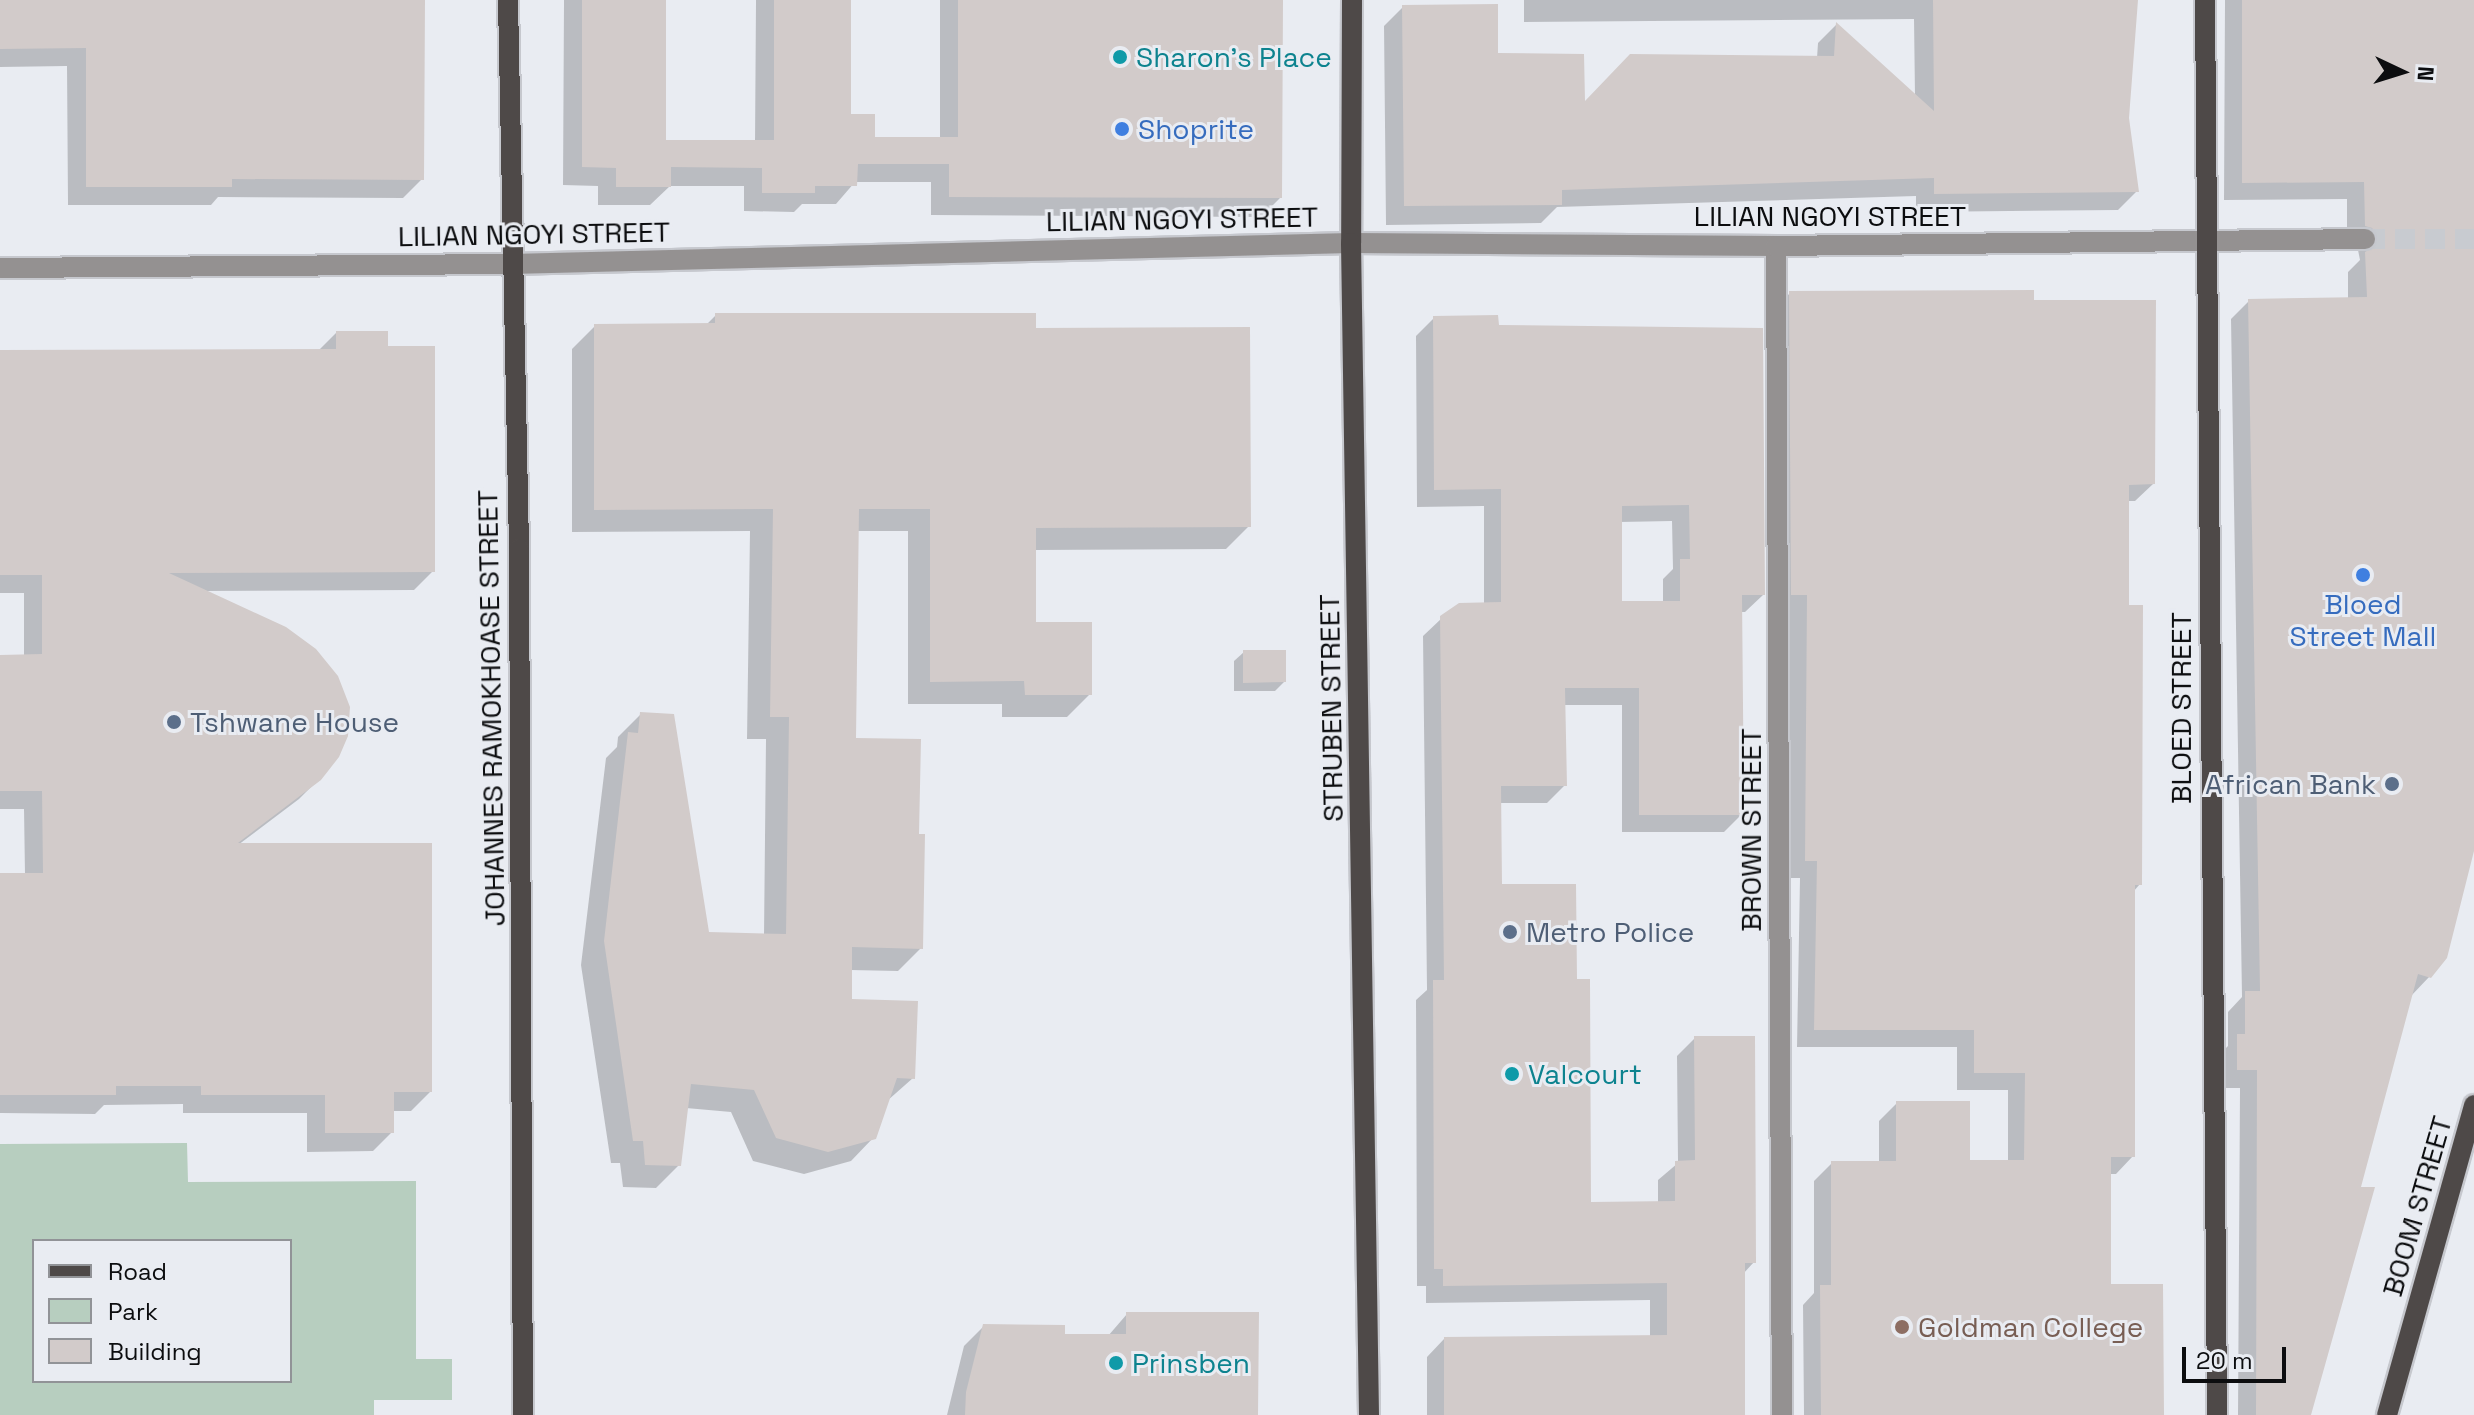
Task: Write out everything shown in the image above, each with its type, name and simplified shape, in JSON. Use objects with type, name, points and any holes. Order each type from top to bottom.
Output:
[{"type":"main road","name":"JOHANNES RAMOKHOASE STREET","points":[[508,0],[519,549],[523,1415]]},
{"type":"main road","name":"STRUBEN STREET","points":[[1352,0],[1351,243],[1369,1415]]},
{"type":"main road","name":"BLOED STREET","points":[[2205,0],[2217,1415]]},
{"type":"main road","name":"BOOM STREET","points":[[2387,1415],[2474,1105]]},
{"type":"street","name":"LILIAN NGOYI STREET","points":[[0,268],[511,264],[1351,243],[1776,246],[2365,239]]},
{"type":"street","name":"BROWN STREET","points":[[1776,246],[1782,1415]]},
{"type":"green space","points":[[187,1143],[188,1182],[416,1181],[416,1359],[452,1359],[452,1400],[374,1400],[374,1415],[0,1415],[0,1144]]},
{"type":"building","points":[[0,0],[425,0],[424,180],[232,179],[232,187],[86,187],[86,48],[0,49]]},
{"type":"building","name":"Sharon's Place","points":[[582,0],[666,0],[666,140],[774,140],[774,0],[851,0],[851,114],[875,114],[875,137],[958,137],[958,0],[1283,0],[1282,198],[949,197],[949,164],[858,164],[857,186],[815,186],[815,193],[762,193],[762,168],[671,167],[671,187],[616,187],[616,168],[582,167]]},
{"type":"building","points":[[1933,0],[2138,0],[2129,118],[2139,192],[1934,194],[1934,178],[1562,190],[1562,205],[1404,206],[1402,5],[1498,4],[1498,53],[1584,54],[1585,101],[1630,54],[1834,56],[1836,22],[1934,111]]},
{"type":"building","points":[[2242,0],[2474,0],[2474,851],[2447,958],[2431,978],[2418,974],[2361,1187],[2375,1187],[2311,1415],[2256,1415],[2257,1070],[2237,1070],[2237,1034],[2245,1034],[2245,991],[2260,991],[2248,299],[2367,297],[2365,252],[2376,246],[2378,238],[2372,228],[2365,226],[2364,182],[2242,183]]},
{"type":"building","points":[[2034,290],[2034,300],[2156,300],[2155,484],[2129,485],[2129,605],[2143,605],[2142,885],[2135,885],[2135,1157],[2111,1157],[2111,1284],[2163,1284],[2164,1415],[1821,1415],[1820,1285],[1831,1285],[1831,1161],[1896,1161],[1896,1101],[1970,1101],[1970,1160],[2024,1160],[2025,1073],[1974,1073],[1974,1030],[1814,1030],[1817,861],[1805,861],[1807,595],[1791,595],[1789,291]]},
{"type":"building","points":[[715,313],[1036,313],[1036,328],[1250,327],[1251,527],[1036,528],[1036,622],[1092,622],[1092,695],[1025,695],[1024,681],[930,682],[930,509],[859,509],[856,738],[921,739],[919,834],[925,834],[923,949],[852,947],[852,999],[918,1001],[915,1079],[897,1078],[876,1139],[828,1152],[776,1138],[754,1090],[691,1084],[681,1166],[645,1165],[643,1141],[633,1141],[604,941],[628,732],[638,733],[640,712],[674,714],[709,932],[786,934],[789,717],[770,717],[773,509],[594,510],[594,324],[715,323]]},
{"type":"building","points":[[1498,315],[1499,325],[1763,328],[1765,595],[1742,595],[1744,815],[1639,815],[1639,688],[1565,688],[1567,786],[1501,786],[1502,884],[1576,884],[1577,979],[1590,979],[1591,1202],[1675,1201],[1675,1161],[1695,1160],[1694,1036],[1755,1036],[1756,1263],[1745,1263],[1745,1415],[1444,1415],[1444,1337],[1667,1335],[1667,1283],[1443,1286],[1443,1269],[1434,1269],[1433,980],[1444,980],[1440,616],[1459,603],[1501,602],[1501,489],[1434,490],[1433,316]],"holes":[[[1689,505],[1690,559],[1680,559],[1680,601],[1622,601],[1622,506]]]},
{"type":"building","name":"Tshwane House","points":[[336,331],[388,331],[388,346],[435,346],[435,572],[169,573],[286,627],[316,649],[338,676],[350,707],[348,736],[339,757],[321,780],[238,843],[432,843],[432,1092],[394,1092],[394,1133],[325,1133],[325,1095],[201,1095],[201,1086],[116,1086],[116,1095],[0,1095],[0,873],[43,873],[42,791],[0,791],[0,655],[42,654],[42,575],[0,575],[0,350],[336,349]]},
{"type":"building","points":[[1243,650],[1286,650],[1286,682],[1243,683]]},
{"type":"building","name":"Prinsben","points":[[1126,1312],[1259,1312],[1258,1415],[965,1415],[966,1392],[983,1324],[1065,1325],[1065,1334],[1126,1334]]},
{"type":"tunnel","points":[[2365,239],[2474,239]]},
{"type":"place","name":"Sharon's Place","points":[[1120,57]]},
{"type":"place","name":"Shoprite","points":[[1122,129]]},
{"type":"place","name":"Bloed Street Mall","points":[[2363,575]]},
{"type":"place","name":"Tshwane House","points":[[174,722]]},
{"type":"place","name":"African Bank","points":[[2392,784]]},
{"type":"place","name":"Metro Police","points":[[1510,932]]},
{"type":"place","name":"Valcourt","points":[[1512,1074]]},
{"type":"place","name":"Goldman College","points":[[1902,1327]]},
{"type":"place","name":"Prinsben","points":[[1116,1363]]}]
